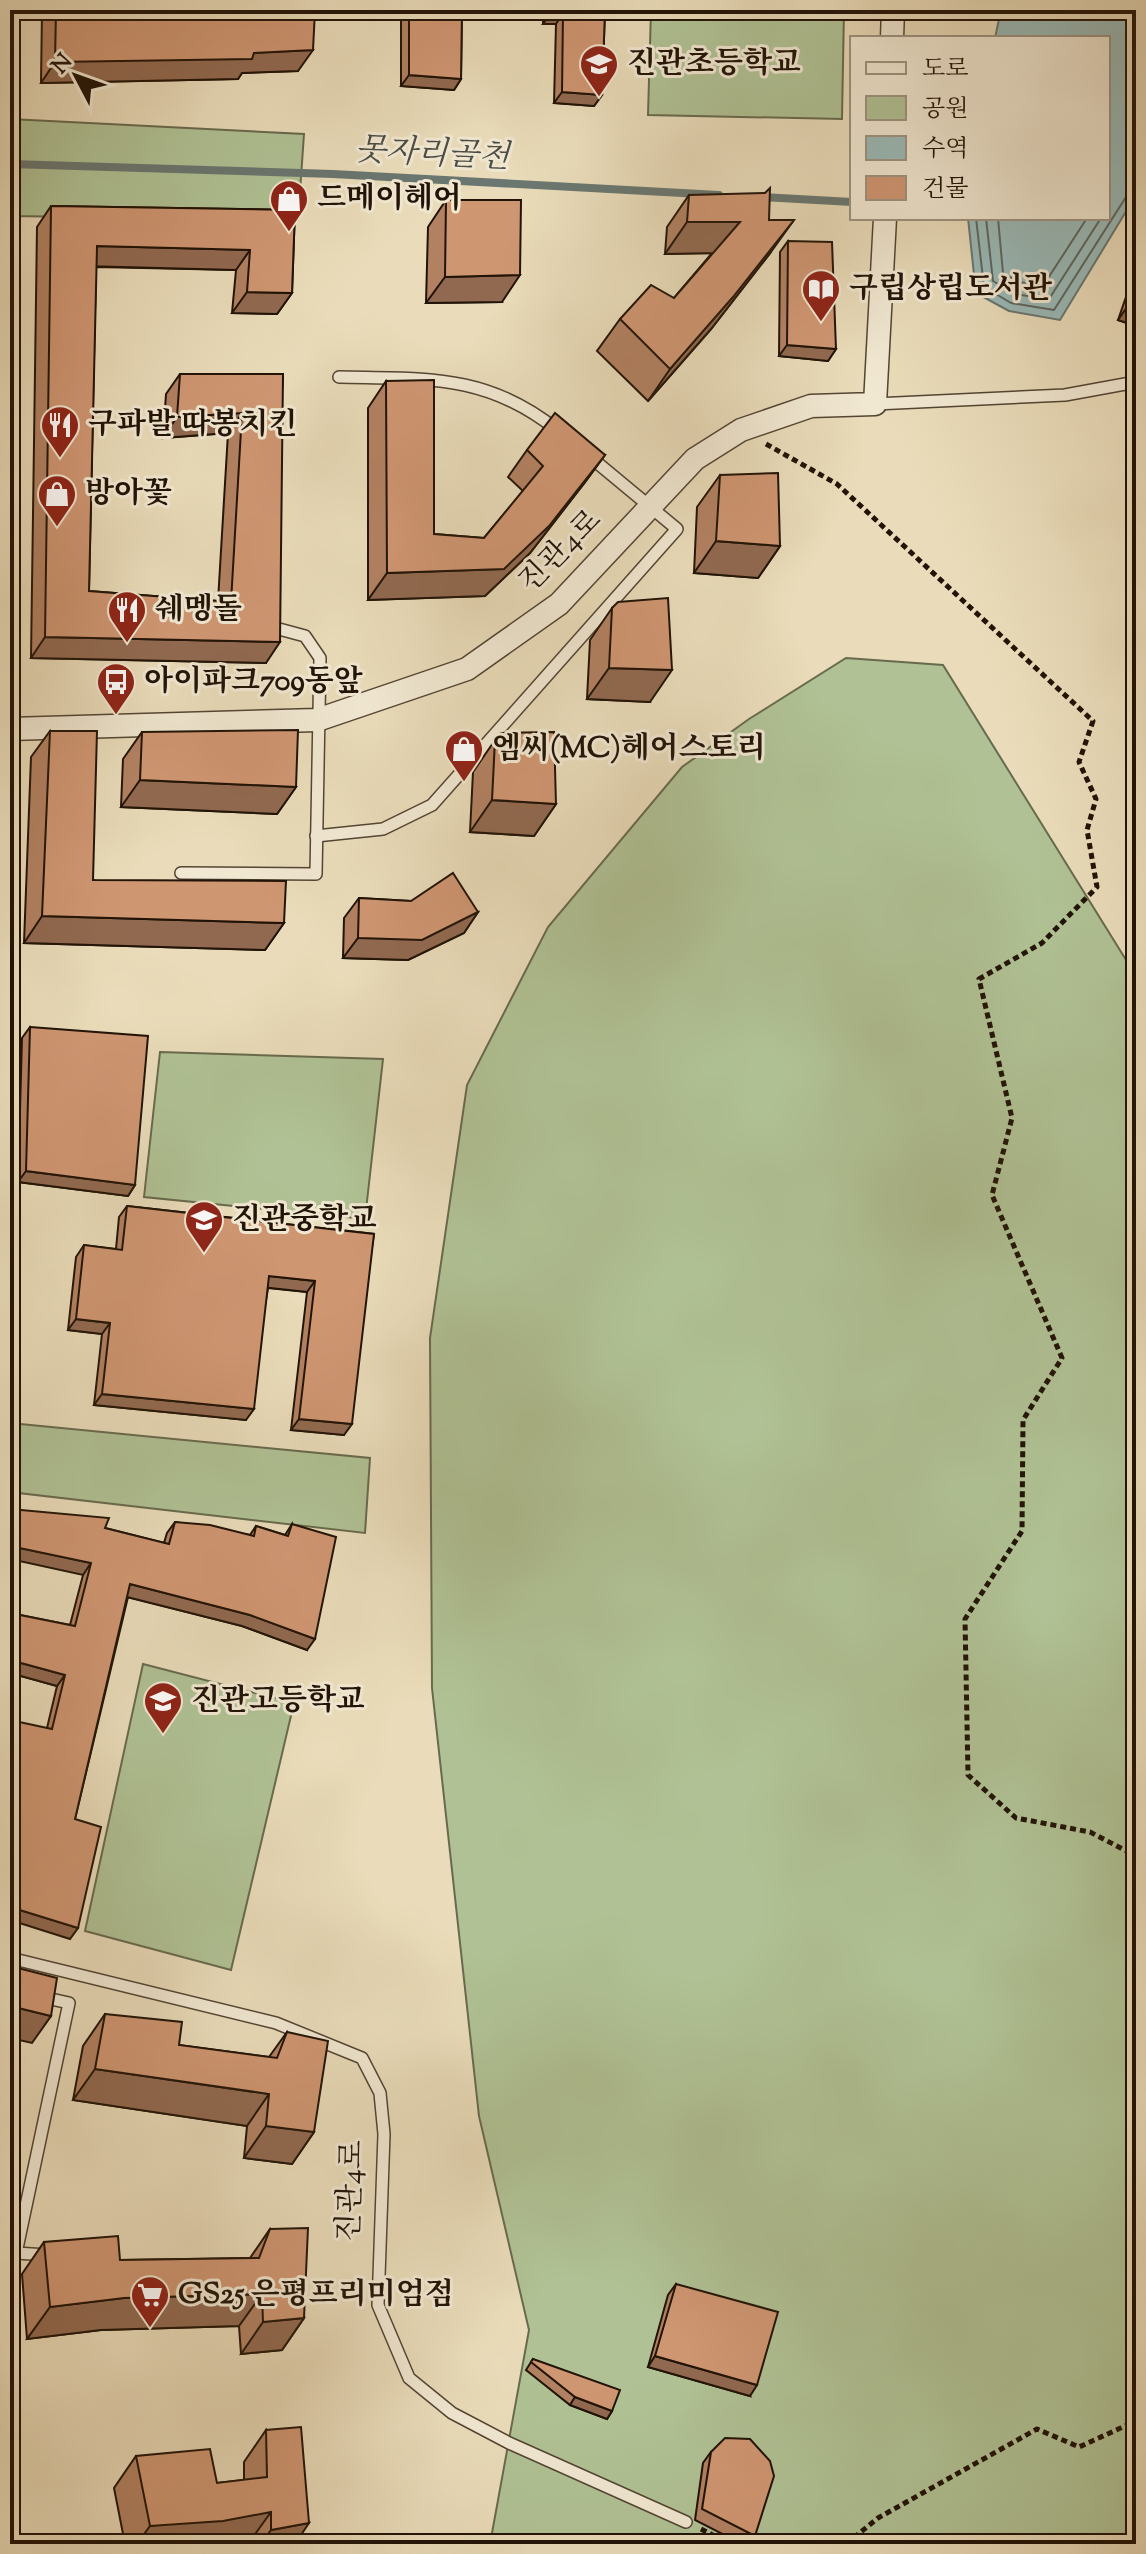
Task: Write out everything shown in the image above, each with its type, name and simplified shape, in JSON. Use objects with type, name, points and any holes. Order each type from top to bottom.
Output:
[{"type":"street","points":[[892,36],[893,10]]},
{"type":"street","points":[[875,404],[885,220]]},
{"type":"street","name":"진관4로","points":[[10,729],[317,720],[467,669],[559,604],[649,504],[695,459],[741,430],[811,406],[875,404]]},
{"type":"lane","points":[[339,377],[432,379],[488,389],[532,410],[568,439]]},
{"type":"lane","name":"진관4로","points":[[875,404],[1065,395],[1136,382]]},
{"type":"lane","points":[[316,836],[383,829],[432,805],[677,529],[580,449]]},
{"type":"lane","points":[[181,873],[316,874],[320,658],[305,636],[279,629]]},
{"type":"lane","name":"진관4로","points":[[10,1958],[276,2023],[362,2058],[380,2093],[384,2134],[378,2305],[409,2378],[452,2413],[509,2443],[686,2522]]},
{"type":"lane","points":[[25,1993],[69,2003],[13,2258],[61,2257]]},
{"type":"path","points":[[759,439],[837,484],[1093,721],[1079,762],[1096,799],[1087,830],[1097,887],[1042,943],[979,979],[1012,1118],[992,1195],[1062,1358],[1023,1420],[1022,1531],[965,1619],[968,1775],[1016,1818],[1090,1832],[1136,1856]]},
{"type":"path","points":[[846,2544],[878,2518],[1037,2429],[1079,2447],[1136,2421]]},
{"type":"path","points":[[686,2522],[730,2544]]},
{"type":"green space","points":[[651,10],[844,10],[842,119],[648,115]]},
{"type":"green space","points":[[10,119],[304,134],[298,220],[10,216]]},
{"type":"green space","points":[[846,658],[943,665],[1136,976],[1136,2544],[490,2544],[529,2330],[479,2116],[432,1688],[430,1338],[467,1085],[548,927],[682,767],[749,719]]},
{"type":"green space","points":[[160,1052],[383,1059],[365,1219],[144,1197]]},
{"type":"green space","points":[[10,1423],[370,1458],[365,1533],[10,1492]]},
{"type":"green space","points":[[143,1664],[294,1703],[231,1970],[85,1931]]},
{"type":"water","points":[[1001,10],[1136,10],[1136,195],[1060,320],[1009,311],[976,293],[968,220],[1110,220],[1110,36],[995,36]]},
{"type":"building","points":[[56,10],[97,10],[97,16],[315,10],[313,50],[254,53],[252,59],[55,62]]},
{"type":"building","points":[[409,10],[462,10],[461,79],[409,75]]},
{"type":"building","points":[[551,10],[605,10],[602,95],[562,92],[563,13],[551,13]]},
{"type":"building","points":[[770,188],[769,220],[794,220],[670,369],[620,319],[651,285],[674,298],[740,222],[687,222],[689,195],[765,193]]},
{"type":"building","points":[[446,200],[521,200],[520,275],[445,277]]},
{"type":"building","points":[[51,206],[295,210],[292,293],[247,292],[250,250],[97,246],[89,591],[231,602],[242,413],[177,417],[180,374],[283,374],[280,642],[45,637]]},
{"type":"building","points":[[788,241],[832,242],[836,349],[787,345]]},
{"type":"building","points":[[434,380],[434,534],[484,538],[543,466],[527,450],[555,413],[605,455],[549,526],[504,569],[387,573],[386,381]]},
{"type":"building","points":[[778,473],[780,546],[716,541],[720,475]]},
{"type":"building","points":[[668,598],[672,670],[609,668],[612,608],[618,602]]},
{"type":"building","points":[[298,730],[296,787],[140,780],[142,732]]},
{"type":"building","points":[[50,731],[97,731],[93,880],[286,881],[284,923],[42,916]]},
{"type":"building","points":[[554,732],[556,804],[492,800],[495,740],[501,733]]},
{"type":"building","points":[[453,873],[478,912],[422,940],[358,938],[359,898],[411,901]]},
{"type":"building","points":[[30,1027],[148,1036],[135,1185],[26,1171]]},
{"type":"building","points":[[127,1206],[374,1234],[352,1424],[299,1419],[315,1281],[269,1276],[254,1409],[102,1394],[110,1323],[76,1319],[84,1245],[122,1250]]},
{"type":"building","points":[[10,1509],[109,1518],[105,1528],[169,1544],[175,1522],[210,1525],[254,1536],[256,1526],[288,1536],[292,1524],[336,1537],[315,1639],[250,1615],[130,1584],[75,1819],[101,1827],[78,1928],[10,1907],[10,1720],[52,1729],[65,1675],[10,1660],[10,1613],[75,1626],[91,1563],[10,1546]]},
{"type":"building","points":[[10,1966],[57,1978],[51,2016],[10,2006]]},
{"type":"building","points":[[105,2014],[182,2022],[179,2045],[277,2058],[287,2032],[328,2041],[314,2132],[266,2126],[269,2094],[95,2069]]},
{"type":"building","points":[[308,2228],[304,2318],[263,2322],[262,2294],[124,2298],[50,2307],[44,2242],[118,2236],[120,2260],[259,2258],[270,2229]]},
{"type":"building","points":[[676,2284],[778,2312],[757,2385],[655,2356]]},
{"type":"building","points":[[533,2359],[620,2390],[612,2411],[575,2397],[531,2362]]},
{"type":"building","points":[[301,2427],[309,2523],[271,2530],[271,2512],[223,2521],[150,2526],[136,2456],[210,2449],[217,2483],[267,2477],[266,2430]]},
{"type":"building","points":[[725,2438],[750,2439],[770,2461],[774,2476],[755,2536],[702,2509],[711,2452]]},
{"type":"waterway","name":"못자리골천","points":[[10,164],[333,174],[719,195]]},
{"type":"waterway","name":"못자리골천","points":[[761,197],[850,202]]},
{"type":"place","name":"진관초등학교","points":[[599,98]]},
{"type":"place","name":"드메이헤어","points":[[289,233]]},
{"type":"place","name":"구립상립도서관","points":[[821,323]]},
{"type":"place","name":"구파발 따봉치킨","points":[[60,459]]},
{"type":"place","name":"방아꽃","points":[[57,528]]},
{"type":"place","name":"쉐멩돌","points":[[127,644]]},
{"type":"place","name":"아이파크709동앞","points":[[116,716]]},
{"type":"place","name":"엠씨(MC)헤어스토리","points":[[464,783]]},
{"type":"place","name":"진관중학교","points":[[204,1254]]},
{"type":"place","name":"진관고등학교","points":[[163,1735]]},
{"type":"place","name":"GS25 은평프리미엄점","points":[[150,2329]]}]
